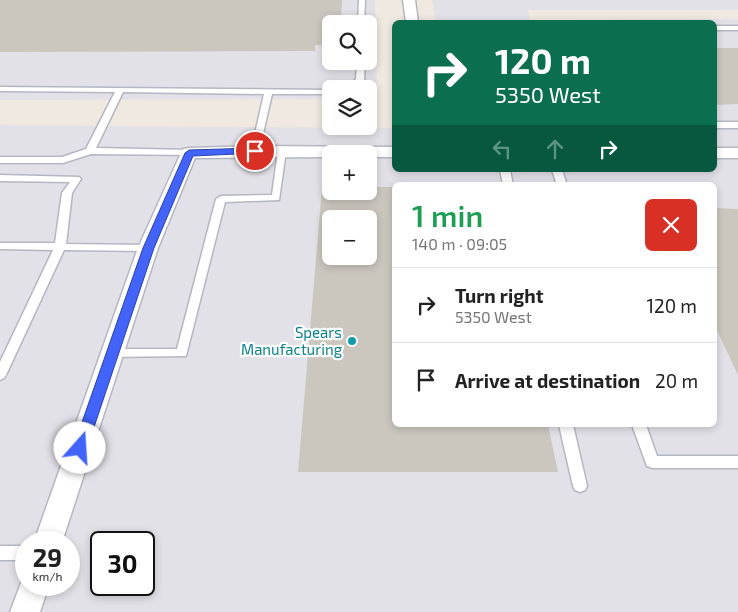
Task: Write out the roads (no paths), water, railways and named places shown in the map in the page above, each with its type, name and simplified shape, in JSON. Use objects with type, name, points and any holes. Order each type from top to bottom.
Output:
[{"type":"street","points":[[409,0],[412,20]]},
{"type":"street","points":[[52,531],[148,248],[189,153],[255,151],[392,152]]},
{"type":"street","points":[[717,153],[738,153]]},
{"type":"street","points":[[24,612],[30,596]]},
{"type":"lane","points":[[361,15],[362,0]]},
{"type":"lane","points":[[717,28],[738,28]]},
{"type":"lane","points":[[0,89],[322,92]]},
{"type":"lane","points":[[90,152],[120,90]]},
{"type":"lane","points":[[255,151],[269,91]]},
{"type":"lane","points":[[717,125],[738,125]]},
{"type":"lane","points":[[112,354],[182,353],[221,198],[276,198],[282,151]]},
{"type":"lane","points":[[0,160],[64,160],[90,152],[189,153]]},
{"type":"lane","points":[[0,178],[76,179],[68,193],[60,247],[0,375]]},
{"type":"lane","points":[[0,246],[148,248]]},
{"type":"lane","points":[[566,427],[580,486]]},
{"type":"lane","points":[[640,427],[652,462],[738,462]]},
{"type":"lane","points":[[0,552],[15,552]]},
{"type":"place","name":"Spears Manufacturing","points":[[352,341]]}]
